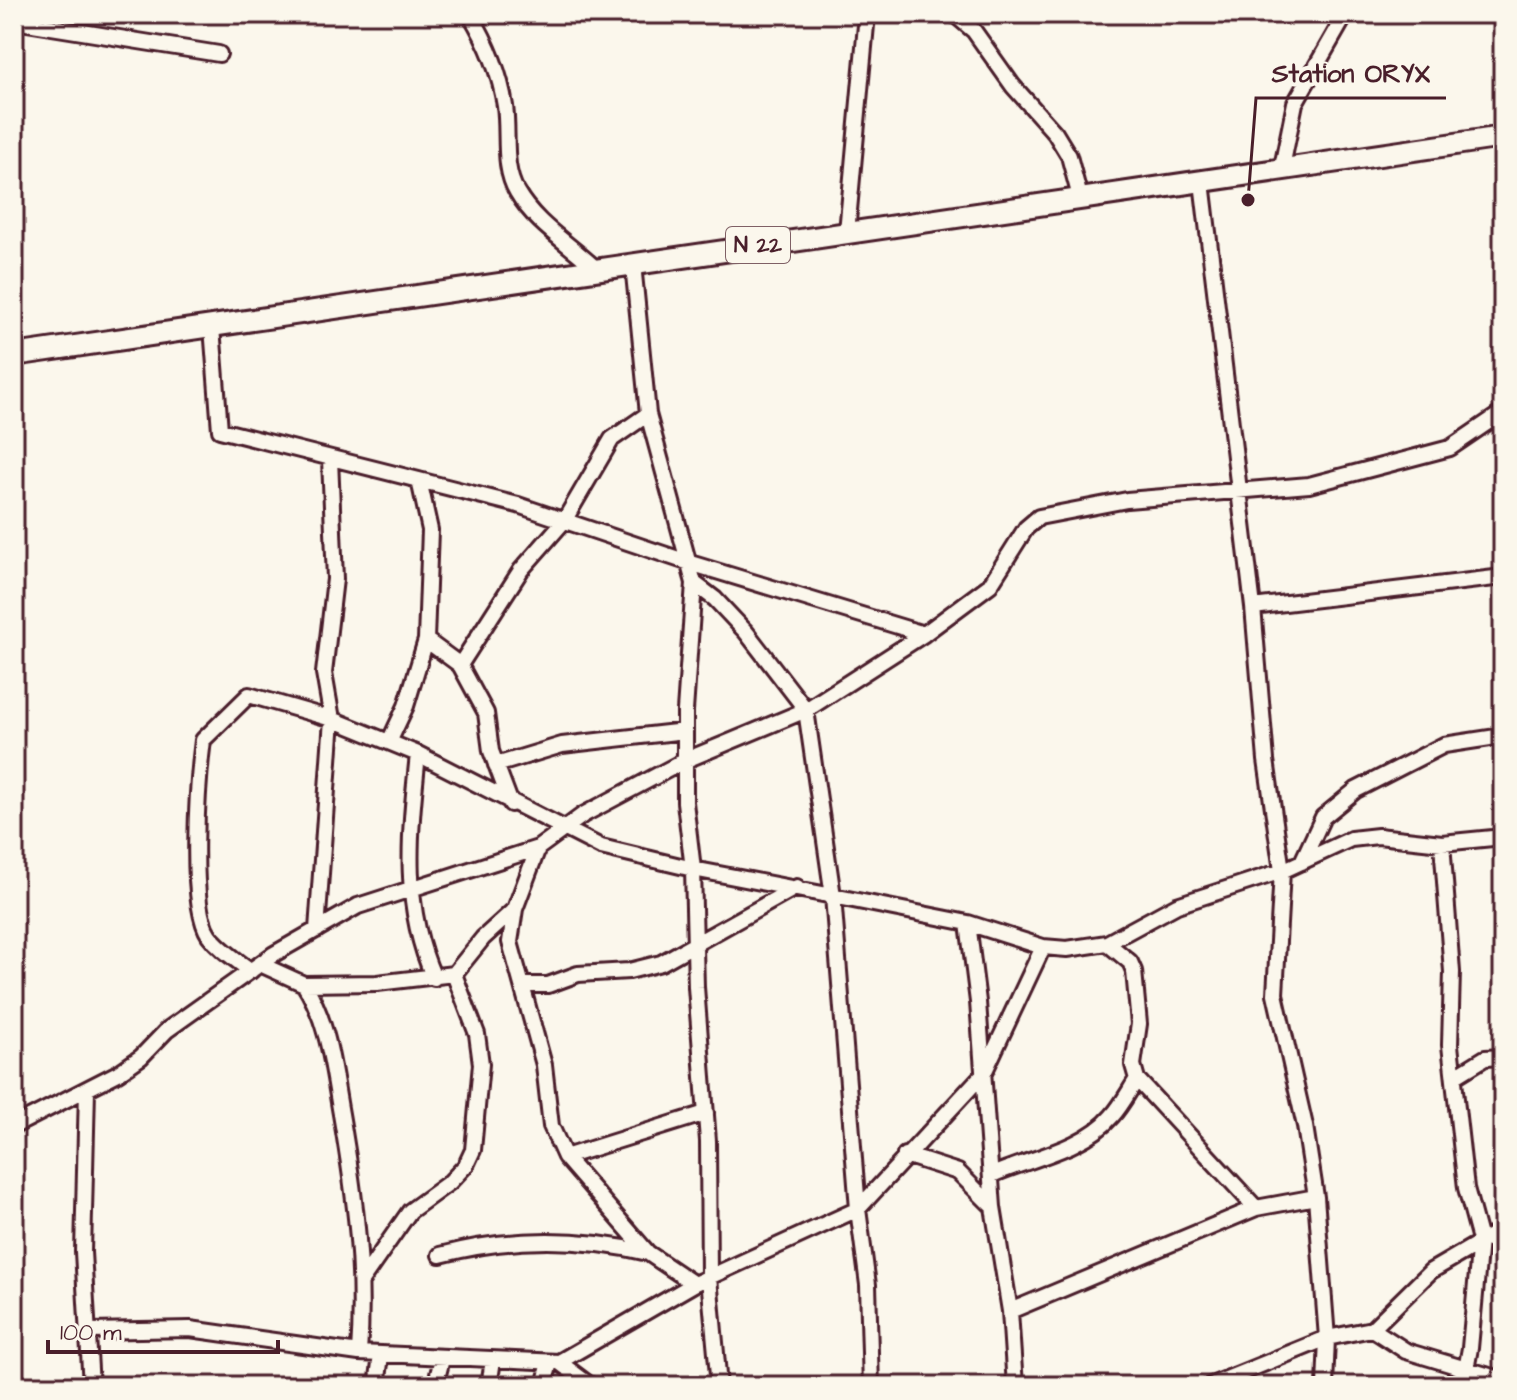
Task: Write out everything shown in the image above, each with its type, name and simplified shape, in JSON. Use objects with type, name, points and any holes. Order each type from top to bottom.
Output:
[{"type":"main road","name":"N 22","points":[[14,355],[847,232],[1281,172],[1503,137]]},
{"type":"street","points":[[470,14],[495,64],[505,107],[508,163],[515,190],[546,229],[570,243],[596,269]]},
{"type":"street","points":[[847,232],[867,14]]},
{"type":"street","points":[[954,14],[974,31],[1013,86],[1055,133],[1069,156],[1081,201]]},
{"type":"street","points":[[1281,172],[1295,103],[1346,14]]},
{"type":"street","points":[[14,21],[219,54]]},
{"type":"street","points":[[1202,182],[1253,607],[1266,760],[1282,871],[1275,994],[1305,1126],[1316,1197],[1327,1338],[1325,1386]]},
{"type":"street","points":[[633,264],[648,414],[694,583],[685,731],[685,802],[693,869],[706,1113],[709,1278],[719,1386]]},
{"type":"street","points":[[212,327],[220,430],[419,480],[564,521],[924,634]]},
{"type":"street","points":[[14,1126],[87,1090],[141,1057],[167,1030],[256,968],[358,906],[538,848],[564,827],[686,760],[806,710],[924,634],[990,585],[1026,528],[1039,517],[1127,500],[1309,485],[1450,448],[1503,412]]},
{"type":"street","points":[[460,665],[521,570],[564,521],[612,439],[648,414]]},
{"type":"street","points":[[317,930],[332,719],[324,673],[335,579],[330,459]]},
{"type":"street","points":[[389,742],[406,706],[426,640],[430,530],[419,480]]},
{"type":"street","points":[[1253,607],[1503,577]]},
{"type":"street","points":[[694,583],[715,599],[746,632],[806,710],[833,896],[858,1209],[868,1285],[871,1386]]},
{"type":"street","points":[[426,640],[460,665],[486,713],[496,765],[511,804]]},
{"type":"street","points":[[515,909],[483,938],[454,974],[434,978],[304,984],[256,968],[223,950],[208,934],[202,917],[196,822],[203,740],[249,695],[332,719],[418,754],[511,804],[601,847],[693,869],[968,923],[1043,947],[1067,949],[1107,943],[1203,894],[1282,871],[1351,839],[1378,836],[1442,843],[1503,837]]},
{"type":"street","points":[[496,765],[562,745],[685,731]]},
{"type":"street","points":[[1302,862],[1323,817],[1356,790],[1444,745],[1503,736]]},
{"type":"street","points":[[418,754],[410,845],[418,943],[434,978]]},
{"type":"street","points":[[1442,843],[1452,972],[1449,1012],[1454,1077],[1466,1188],[1480,1240],[1477,1301],[1466,1370],[1456,1386]]},
{"type":"street","points":[[538,848],[515,909],[510,942],[544,1065],[551,1126],[565,1157],[648,1253],[694,1284]]},
{"type":"street","points":[[523,985],[548,985],[589,972],[646,968],[797,887]]},
{"type":"street","points":[[968,923],[984,1073],[993,1207],[1010,1311],[1015,1386]]},
{"type":"street","points":[[1107,943],[1130,962],[1134,971],[1139,1024],[1133,1065],[1137,1079],[1256,1208]]},
{"type":"street","points":[[90,1331],[190,1329],[381,1355],[554,1362],[694,1284],[858,1209],[984,1073],[1043,947]]},
{"type":"street","points":[[362,1280],[410,1211],[450,1182],[466,1165],[473,1150],[481,1064],[477,1034],[454,974]]},
{"type":"street","points":[[304,984],[317,1005],[330,1049],[358,1219],[362,1280],[359,1353]]},
{"type":"street","points":[[1454,1077],[1479,1060],[1503,1057]]},
{"type":"street","points":[[992,1175],[1062,1149],[1099,1128],[1111,1117],[1137,1079]]},
{"type":"street","points":[[87,1090],[83,1252],[91,1386]]},
{"type":"street","points":[[565,1157],[706,1113]]},
{"type":"street","points":[[905,1155],[958,1172],[993,1207]]},
{"type":"street","points":[[1010,1311],[1256,1208],[1316,1197]]},
{"type":"street","points":[[1209,1386],[1327,1338],[1372,1329],[1431,1271],[1503,1229]]},
{"type":"street","points":[[440,1255],[500,1243],[563,1241],[603,1242],[648,1253]]},
{"type":"street","points":[[1372,1329],[1406,1351],[1503,1380]]},
{"type":"street","points":[[377,1386],[381,1355]]},
{"type":"street","points":[[435,1386],[442,1359]]},
{"type":"street","points":[[489,1386],[493,1360]]},
{"type":"street","points":[[544,1386],[554,1362]]},
{"type":"street","points":[[554,1362],[591,1386]]},
{"type":"place","name":"Station ORYX","points":[[1248,200]]}]
